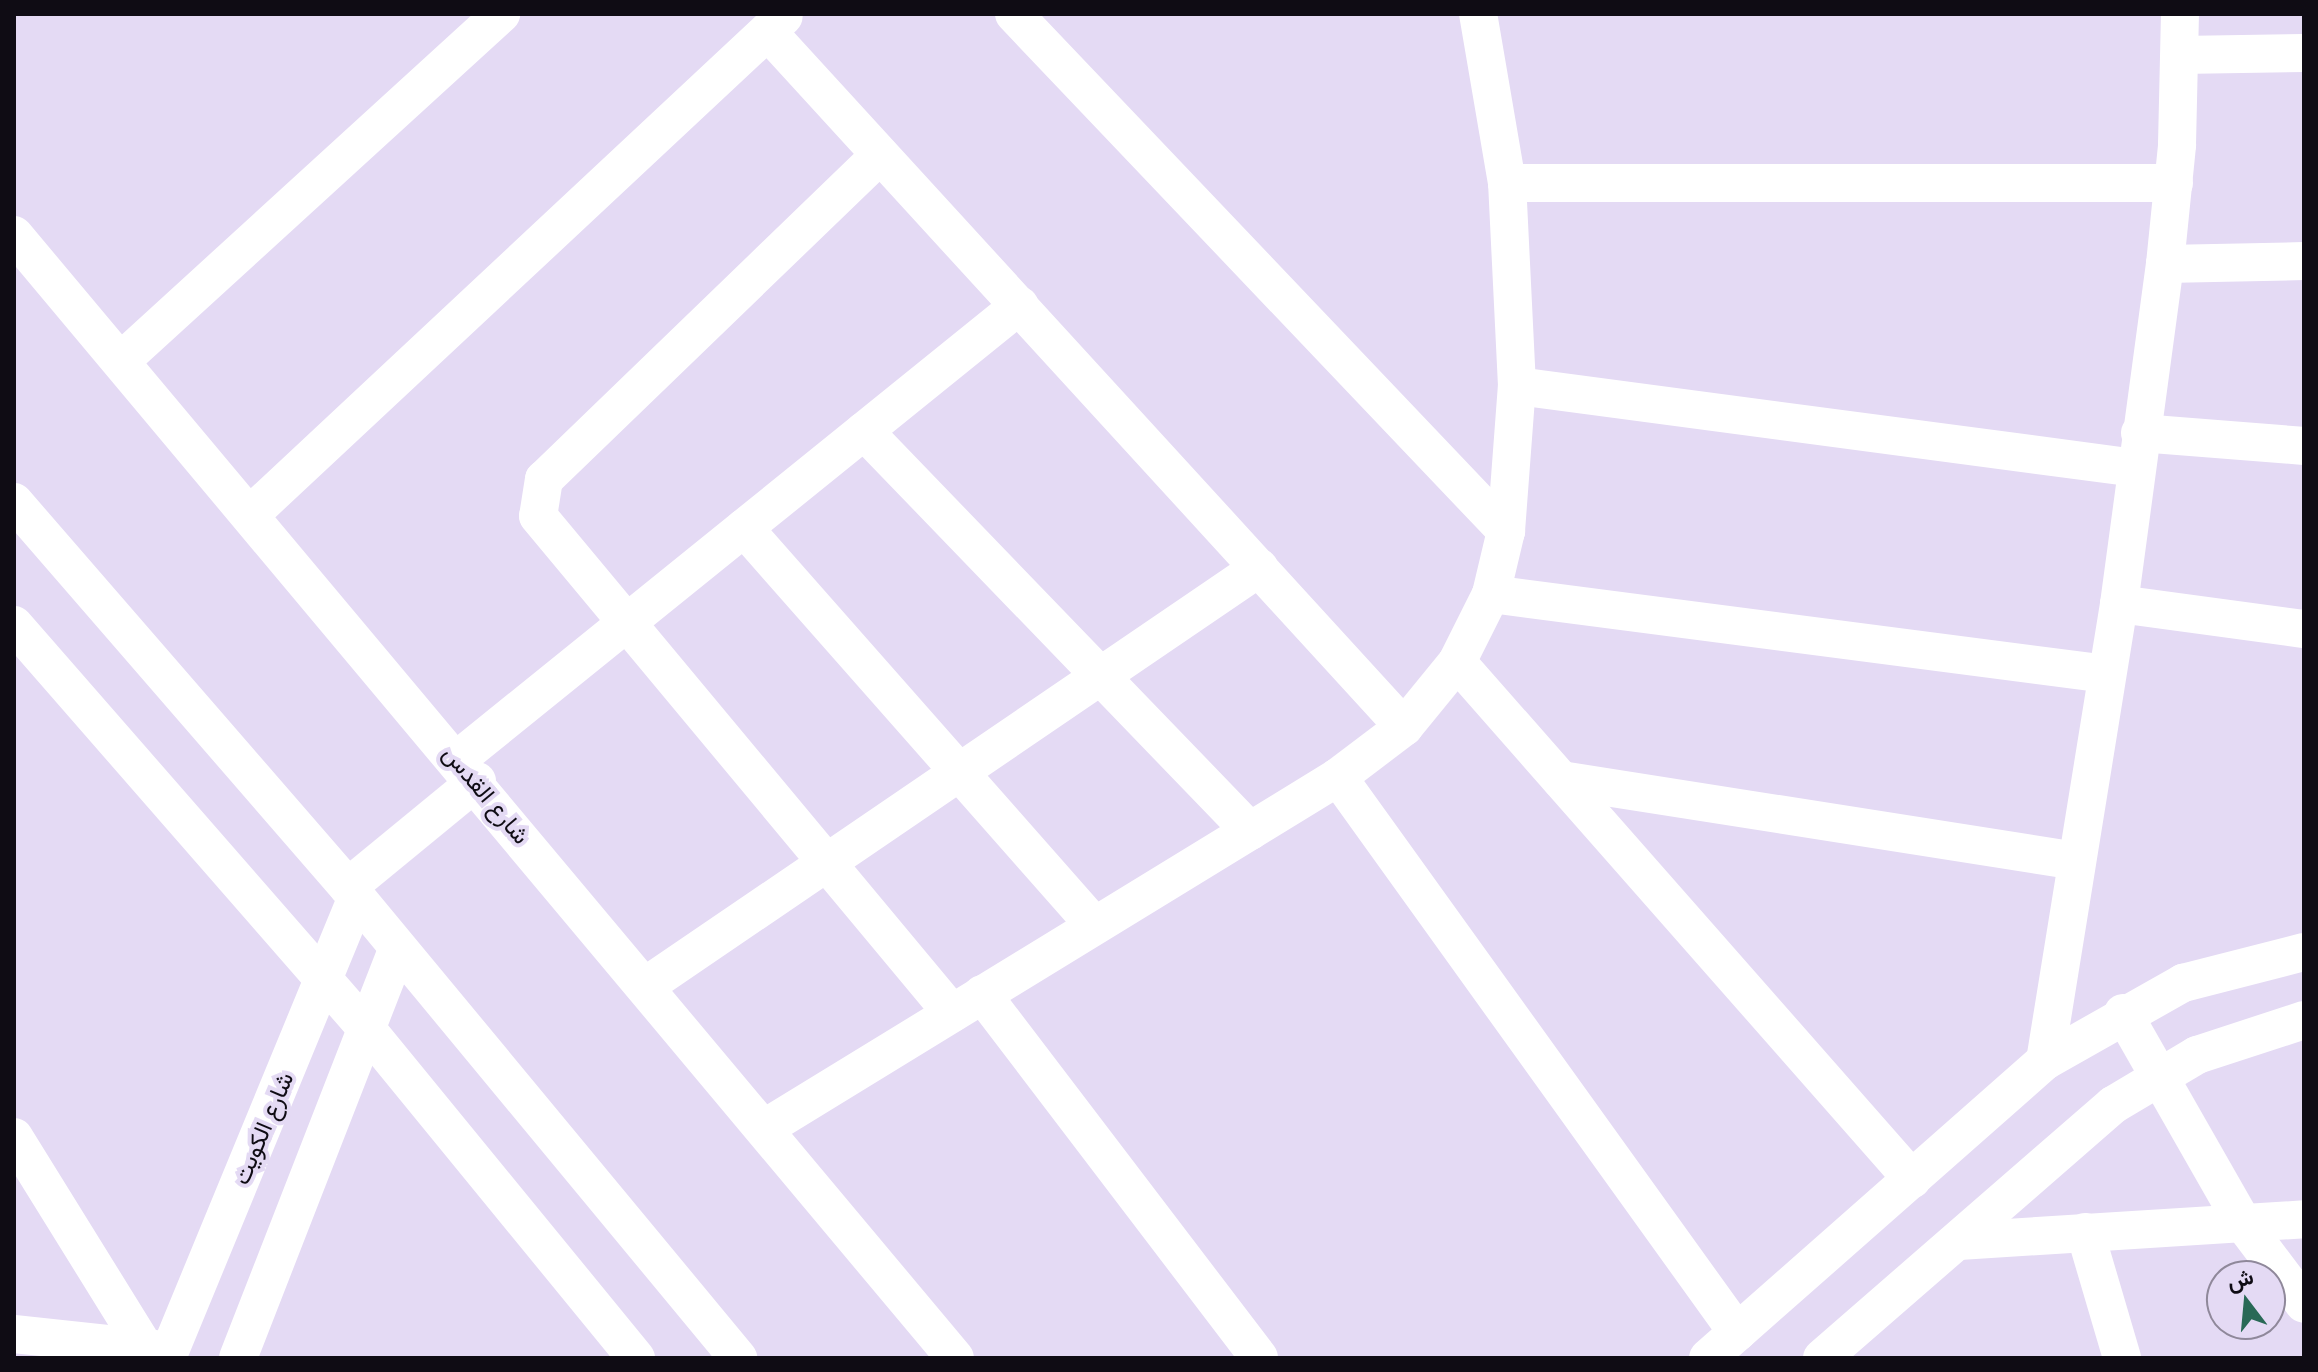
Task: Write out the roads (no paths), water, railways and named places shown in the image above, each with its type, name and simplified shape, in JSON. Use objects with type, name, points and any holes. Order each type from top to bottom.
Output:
[{"type":"street","points":[[121,361],[501,14]]},
{"type":"street","points":[[1014,14],[1506,531]]},
{"type":"street","points":[[765,1128],[1338,777],[1404,727],[1457,662],[1491,594],[1506,531],[1517,386],[1507,183],[1478,14]]},
{"type":"street","points":[[2045,1061],[2119,604],[2165,264],[2174,183],[2180,14]]},
{"type":"street","points":[[251,514],[777,23],[880,155],[1404,727]]},
{"type":"street","points":[[2180,55],[2304,53]]},
{"type":"street","points":[[880,155],[544,479],[538,516],[624,625],[826,863],[967,1004],[1259,1358]]},
{"type":"street","points":[[1507,183],[2174,183]]},
{"type":"street","name":"شارع القدس","points":[[14,235],[468,770],[955,1358]]},
{"type":"street","points":[[2165,264],[2304,261]]},
{"type":"street","points":[[352,892],[468,770],[624,625],[1020,305]]},
{"type":"street","points":[[1517,386],[2138,451],[2304,446]]},
{"type":"street","points":[[864,431],[1250,831]]},
{"type":"street","points":[[14,502],[352,892],[738,1358]]},
{"type":"street","points":[[744,528],[1094,925]]},
{"type":"street","points":[[647,985],[1259,568]]},
{"type":"street","points":[[1491,594],[2106,674]]},
{"type":"street","points":[[2119,604],[2304,629]]},
{"type":"street","points":[[14,625],[365,1027],[636,1358]]},
{"type":"street","points":[[1457,662],[1912,1179]]},
{"type":"street","points":[[1338,777],[1737,1332]]},
{"type":"street","points":[[1561,780],[2077,861]]},
{"type":"street","name":"شارع الكويت","points":[[160,1352],[324,980],[352,892]]},
{"type":"street","points":[[238,1358],[397,950]]},
{"type":"street","points":[[1708,1358],[2045,1061],[2123,1013],[2183,983],[2304,952]]},
{"type":"street","points":[[2123,1013],[2243,1223],[2304,1304]]},
{"type":"street","points":[[1822,1358],[2113,1105],[2158,1076],[2238,1038],[2304,1020]]},
{"type":"street","points":[[14,1137],[160,1352]]},
{"type":"street","points":[[1959,1241],[2304,1219]]},
{"type":"street","points":[[2085,1232],[2122,1358]]},
{"type":"street","points":[[14,1334],[160,1352]]}]
